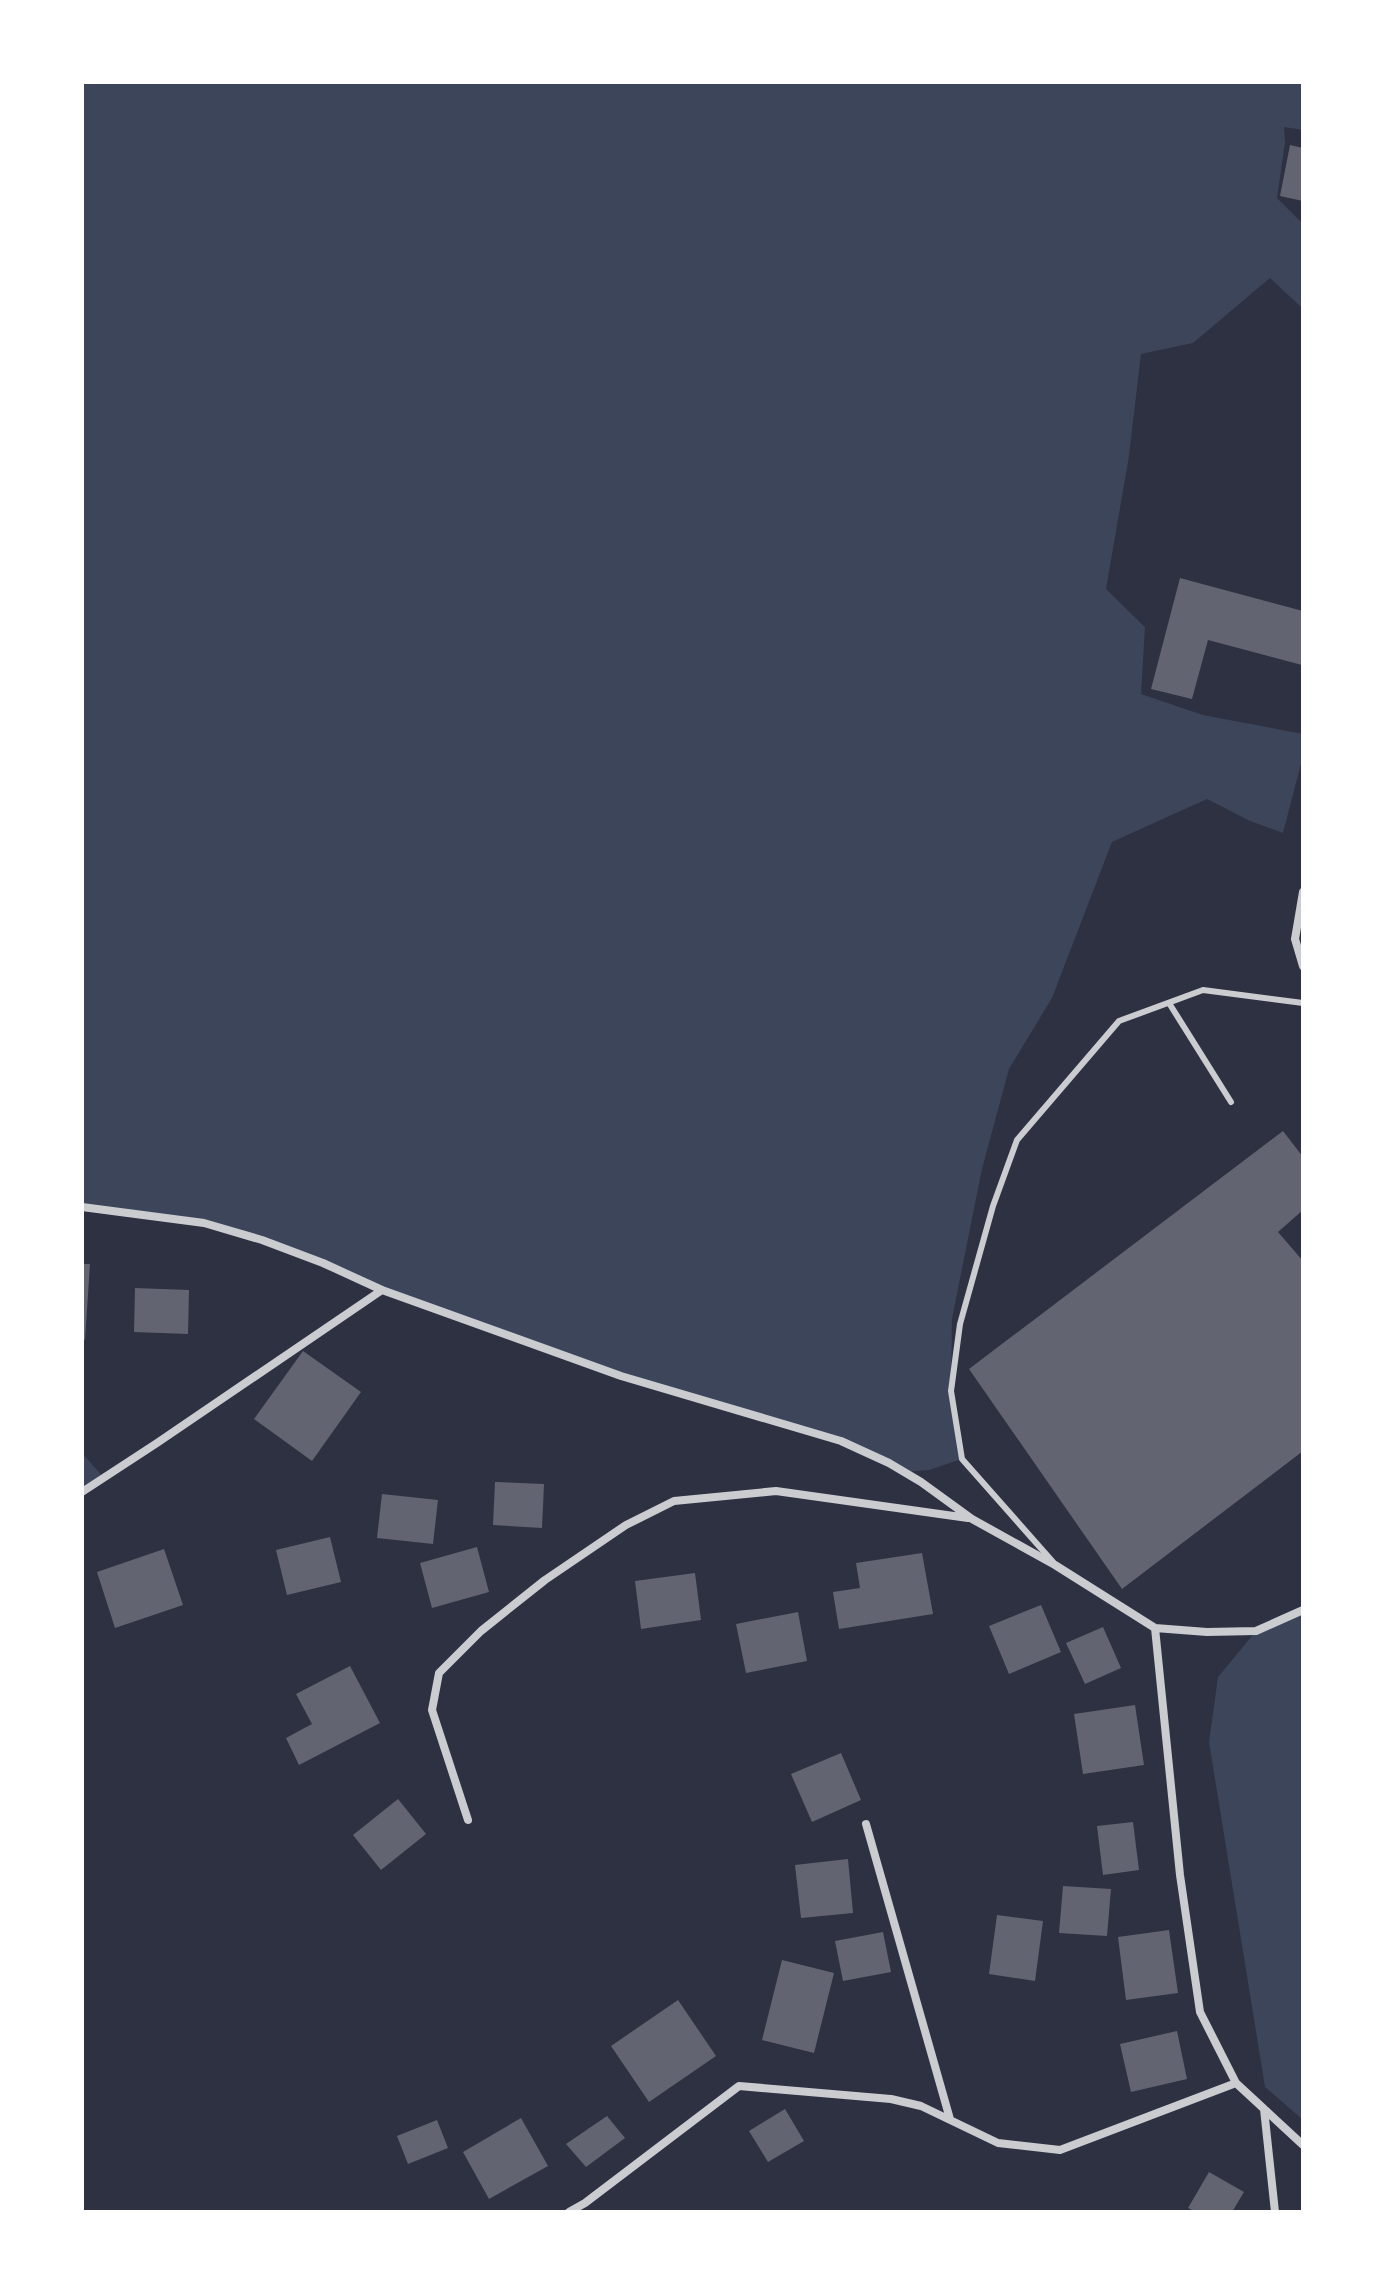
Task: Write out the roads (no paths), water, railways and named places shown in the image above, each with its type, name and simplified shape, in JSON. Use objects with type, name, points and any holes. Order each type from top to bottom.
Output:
[{"type":"street","points":[[1303,892],[1295,939],[1303,966]]},
{"type":"street","points":[[82,1207],[204,1223],[311,1259],[382,1290],[621,1376],[841,1441],[921,1482],[972,1519],[1055,1565],[1155,1628],[1256,1631],[1303,1610]]},
{"type":"street","points":[[82,1492],[382,1290]]},
{"type":"street","points":[[468,1820],[432,1710],[439,1673],[481,1631],[545,1580],[626,1525],[674,1501],[776,1491],[972,1519]]},
{"type":"street","points":[[1155,1628],[1180,1875],[1200,2012],[1236,2083],[1303,2145]]},
{"type":"street","points":[[866,1824],[950,2119]]},
{"type":"street","points":[[569,2212],[739,2086],[891,2099],[921,2106],[998,2143],[1060,2150],[1236,2083]]},
{"type":"street","points":[[1264,2108],[1275,2212]]},
{"type":"lane","points":[[1055,1565],[962,1459],[951,1391],[960,1324],[993,1206],[1017,1140],[1119,1021],[1203,990],[1303,1003]]},
{"type":"lane","points":[[1169,1003],[1231,1102]]}]
